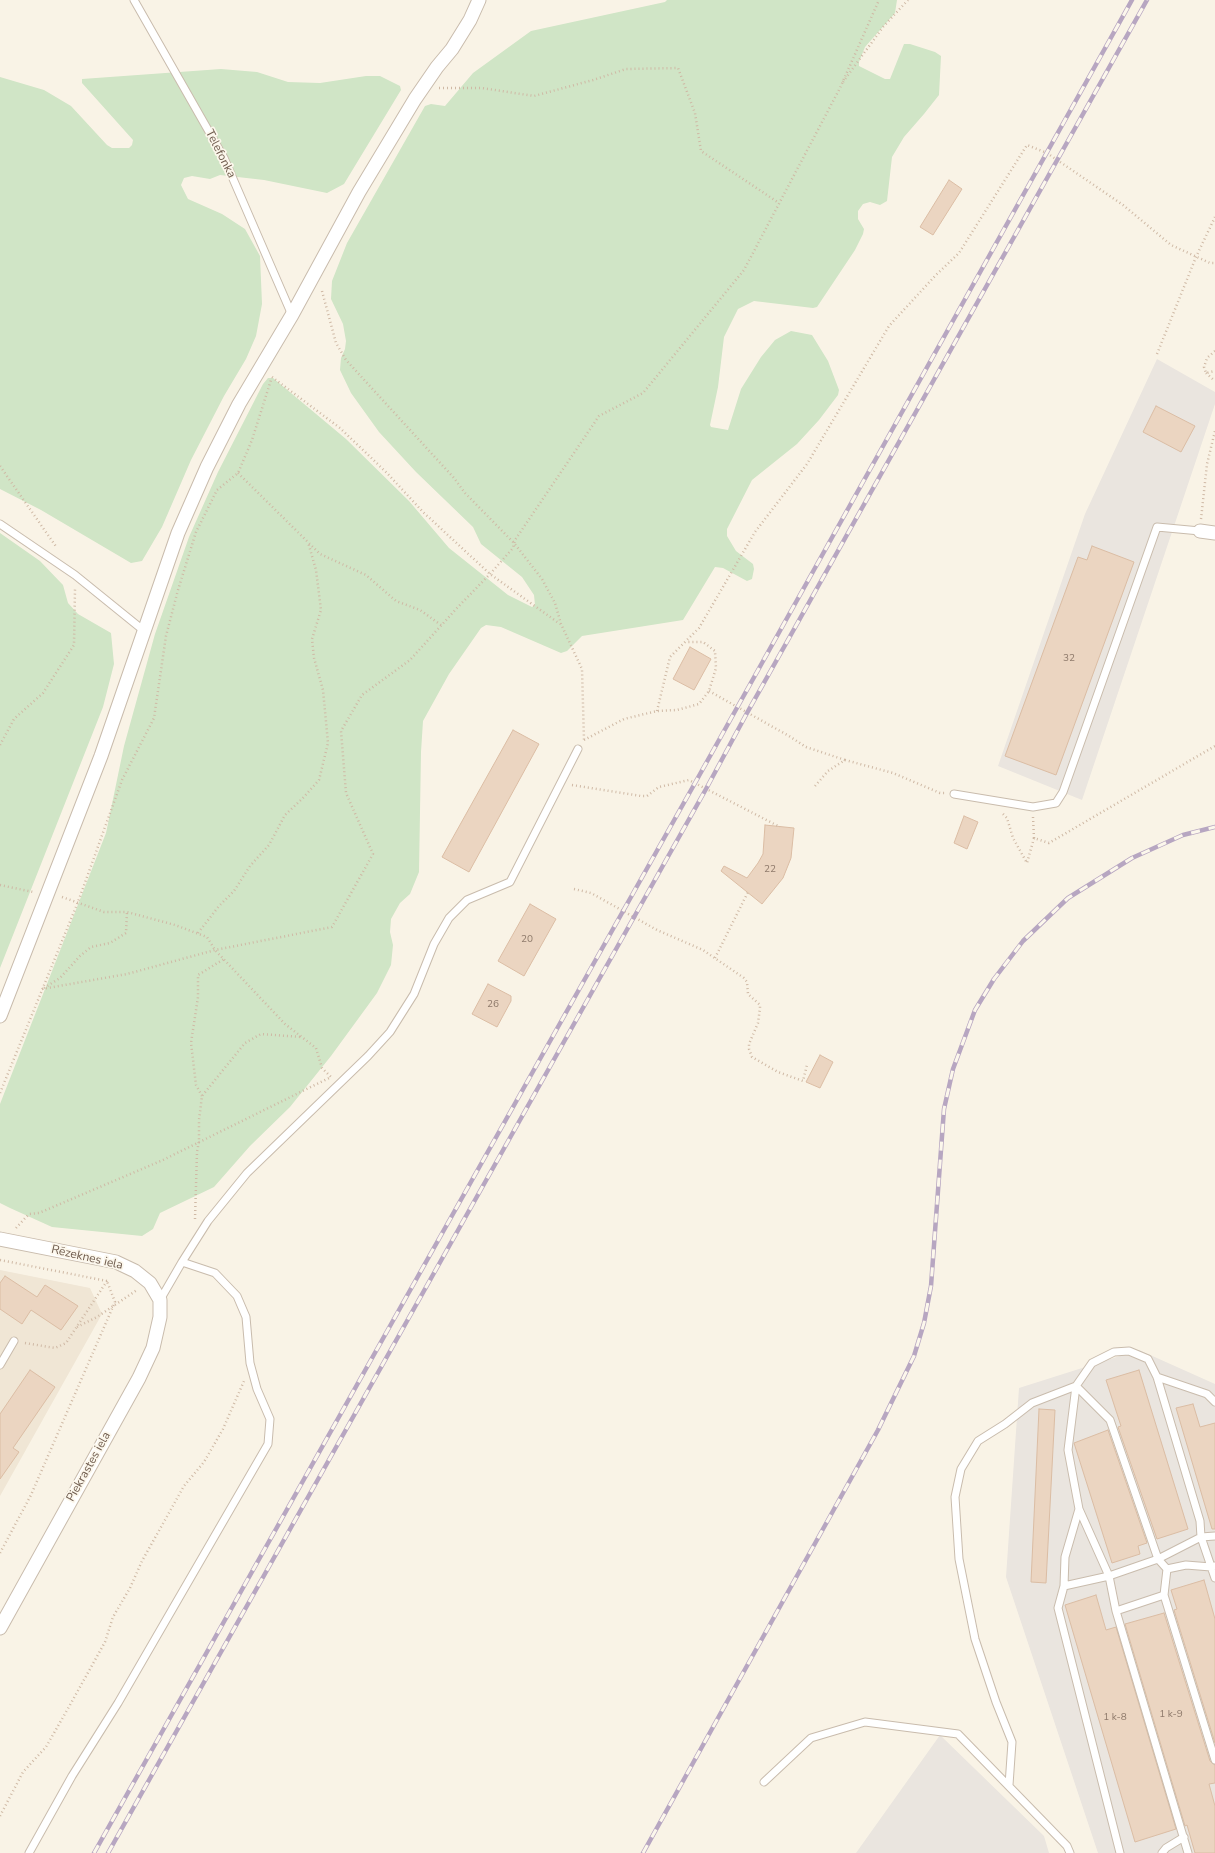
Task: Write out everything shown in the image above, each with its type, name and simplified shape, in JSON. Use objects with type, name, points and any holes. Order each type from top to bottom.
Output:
[{"type":"street","points":[[0,1016],[46,893],[101,756],[178,533],[207,467],[239,404],[317,271],[359,192],[423,88],[452,49],[470,20],[479,0]]},
{"type":"street","points":[[1200,531],[1215,533]]},
{"type":"street","name":"Rēzeknes iela","points":[[3,1239],[116,1262],[135,1270],[150,1282],[160,1300]]},
{"type":"street","name":"Piekrastes iela","points":[[0,1628],[139,1378],[153,1348],[160,1317],[160,1300]]},
{"type":"lane","name":"Telefonka","points":[[134,0],[224,158],[292,315]]},
{"type":"lane","points":[[0,524],[75,575],[144,630]]},
{"type":"lane","points":[[954,794],[1033,807],[1056,802],[1063,792],[1157,527],[1200,531]]},
{"type":"lane","points":[[160,1300],[208,1221],[248,1173],[368,1056],[390,1032],[414,994],[434,944],[449,918],[467,900],[510,882],[562,784],[578,749]]},
{"type":"lane","points":[[29,1853],[72,1776],[118,1703],[268,1444],[270,1419],[257,1389],[250,1365],[246,1317],[237,1296],[215,1273],[182,1262]]},
{"type":"lane","points":[[0,1365],[14,1341]]},
{"type":"lane","points":[[1188,1853],[1116,1611],[1109,1576],[1080,1509],[1068,1450],[1076,1386],[1092,1363],[1114,1352],[1128,1351],[1148,1359],[1157,1377],[1200,1521],[1201,1537],[1213,1566],[1215,1578]]},
{"type":"lane","points":[[1157,1377],[1207,1394],[1215,1402]]},
{"type":"lane","points":[[1076,1386],[1110,1420],[1158,1559],[1167,1569],[1164,1595],[1215,1760]]},
{"type":"lane","points":[[1009,1785],[1012,1742],[996,1702],[975,1639],[959,1559],[955,1497],[961,1469],[978,1441],[1005,1424],[1032,1403],[1076,1386]]},
{"type":"lane","points":[[1080,1509],[1065,1557],[1064,1586],[1058,1608],[1120,1853]]},
{"type":"lane","points":[[1064,1586],[1109,1576],[1158,1559],[1201,1537],[1215,1536]]},
{"type":"lane","points":[[1167,1569],[1186,1565],[1213,1566]]},
{"type":"lane","points":[[1116,1611],[1164,1595]]},
{"type":"lane","points":[[764,1782],[811,1738],[865,1722],[958,1734],[1067,1846],[1070,1853]]},
{"type":"lane","points":[[1162,1853],[1166,1848],[1184,1837]]},
{"type":"path","points":[[42,990],[127,974],[215,950],[332,927],[373,854],[346,793],[342,731],[362,695],[410,660],[490,574],[513,548],[514,543],[599,416],[643,393],[744,270],[840,88],[879,0]]},
{"type":"path","points":[[840,88],[883,27],[908,0]]},
{"type":"path","points":[[423,88],[482,88],[534,96],[593,80],[626,69],[678,68],[695,113],[701,151],[779,203]]},
{"type":"path","points":[[656,710],[670,657],[699,628],[755,532],[807,464],[889,326],[935,276],[959,253],[1027,145],[1047,153],[1123,205],[1161,238],[1196,257],[1210,263],[1215,262]]},
{"type":"path","points":[[1157,354],[1196,257],[1215,217]]},
{"type":"path","points":[[317,271],[336,343],[346,360],[454,478],[465,493],[514,543],[542,579],[555,603],[561,624],[582,668],[584,740]]},
{"type":"path","points":[[1215,351],[1207,358],[1204,367],[1206,373],[1215,381]]},
{"type":"path","points":[[261,368],[340,428],[387,473],[423,512],[490,574],[561,624]]},
{"type":"path","points":[[1206,373],[1215,371]]},
{"type":"path","points":[[0,1093],[78,902],[122,780],[154,718],[166,636],[178,590],[196,532],[217,490],[238,473],[252,440],[272,376]]},
{"type":"path","points":[[1200,531],[1207,464],[1215,431]]},
{"type":"path","points":[[0,466],[58,550]]},
{"type":"path","points":[[238,473],[320,554],[366,575],[396,601],[420,610],[441,625]]},
{"type":"path","points":[[198,933],[219,906],[234,891],[250,866],[269,845],[285,815],[319,780],[328,743],[323,690],[314,658],[312,639],[321,610],[316,570],[308,542]]},
{"type":"path","points":[[0,745],[14,719],[43,693],[74,645],[75,575]]},
{"type":"path","points":[[578,749],[584,740],[624,719],[656,710],[677,710],[698,704],[708,691],[716,668],[715,651],[702,642],[685,642]]},
{"type":"path","points":[[708,691],[806,747],[845,760],[893,773],[940,793],[954,794]]},
{"type":"path","points":[[1034,838],[1049,843],[1215,746]]},
{"type":"path","points":[[815,786],[828,771],[845,760]]},
{"type":"path","points":[[562,784],[647,796],[659,787],[689,780],[780,827]]},
{"type":"path","points":[[993,800],[1007,818],[1013,838],[1028,863],[1034,838],[1033,807]]},
{"type":"path","points":[[0,885],[46,893],[78,902],[104,912],[127,912],[175,925],[207,936],[215,950],[285,1024],[316,1048],[322,1068],[338,1084]]},
{"type":"path","points":[[574,889],[591,893],[657,930],[703,950],[744,978],[747,982],[748,994],[760,1005],[758,1023],[749,1044],[752,1057],[778,1072],[802,1081],[807,1065]]},
{"type":"path","points":[[715,958],[748,892]]},
{"type":"path","points":[[42,990],[60,978],[80,956],[91,948],[110,943],[126,933],[127,912]]},
{"type":"path","points":[[202,1096],[196,1085],[191,1043],[198,997],[198,975],[224,960]]},
{"type":"path","points":[[195,1220],[197,1152],[199,1141],[198,1120],[202,1096],[245,1043],[261,1034],[302,1037]]},
{"type":"path","points":[[3,1239],[29,1214],[40,1213],[163,1160],[331,1077]]},
{"type":"path","points":[[0,1260],[107,1281]]},
{"type":"path","points":[[0,1553],[31,1495],[115,1302],[107,1281]]},
{"type":"path","points":[[14,1341],[55,1348],[66,1343],[107,1281]]},
{"type":"path","points":[[76,1327],[113,1306],[150,1282]]},
{"type":"path","points":[[0,1816],[23,1772],[46,1747],[102,1648],[113,1617],[130,1588],[157,1534],[184,1486],[204,1462],[223,1429],[250,1365]]},
{"type":"shaded area","points":[[1157,359],[1215,392],[1215,404],[1082,800],[998,766],[1085,514]]},
{"type":"shaded area","points":[[0,1270],[90,1288],[102,1314],[0,1496]]},
{"type":"shaded area","points":[[1139,1350],[1215,1384],[1215,1853],[1098,1853],[1006,1577],[1019,1388]]},
{"type":"shaded area","points":[[940,1735],[1044,1836],[1049,1853],[856,1853]]},
{"type":"green space","points":[[667,0],[897,0],[895,13],[865,47],[859,62],[859,66],[885,79],[890,79],[904,44],[910,44],[935,52],[941,56],[939,95],[904,137],[892,157],[887,201],[880,205],[870,202],[863,204],[858,211],[858,219],[864,229],[863,234],[855,250],[817,307],[813,308],[754,301],[738,309],[724,337],[718,387],[710,425],[711,427],[728,430],[741,389],[761,357],[775,340],[791,331],[812,335],[828,361],[839,390],[838,395],[819,420],[797,444],[752,480],[727,529],[727,536],[736,551],[753,564],[754,569],[752,579],[747,581],[723,568],[715,567],[683,620],[582,636],[567,651],[561,653],[501,627],[486,625],[481,628],[449,674],[423,721],[419,872],[410,894],[400,903],[391,919],[390,932],[393,945],[391,965],[377,993],[331,1056],[290,1107],[250,1146],[214,1187],[160,1213],[153,1229],[142,1236],[52,1227],[0,1203],[0,1104],[106,833],[124,746],[155,634],[189,537],[218,472],[263,384],[268,378],[273,378],[346,439],[409,501],[449,548],[508,595],[532,607],[535,605],[534,595],[522,577],[481,544],[473,527],[416,472],[379,432],[351,393],[340,370],[341,358],[345,349],[346,341],[343,324],[331,299],[332,281],[347,243],[425,106],[431,104],[445,106],[473,73],[531,31],[665,2]]},
{"type":"green space","points":[[221,69],[257,72],[288,82],[320,83],[366,76],[380,76],[400,86],[401,90],[344,184],[327,193],[264,180],[220,175],[210,179],[192,176],[184,178],[181,185],[188,199],[222,214],[245,229],[260,256],[262,304],[256,336],[246,359],[224,396],[191,460],[162,527],[142,561],[131,563],[41,510],[0,489],[0,77],[44,90],[71,106],[107,145],[112,148],[129,148],[132,145],[133,140],[82,83],[82,79]]},
{"type":"green space","points":[[0,533],[40,561],[63,585],[68,603],[78,614],[111,633],[114,664],[103,707],[0,968]]},
{"type":"building","points":[[949,180],[962,189],[933,235],[920,227]]},
{"type":"building","points":[[1156,406],[1195,426],[1181,452],[1143,432]]},
{"type":"building","points":[[1092,546],[1134,562],[1056,775],[1005,756],[1078,557],[1087,560]]},
{"type":"building","points":[[690,647],[711,659],[694,690],[673,679]]},
{"type":"building","points":[[513,730],[539,744],[469,872],[442,857]]},
{"type":"building","points":[[964,816],[978,822],[967,849],[954,843]]},
{"type":"building","points":[[765,825],[794,828],[791,858],[783,878],[762,904],[721,871],[724,866],[747,878],[763,854]]},
{"type":"building","points":[[530,904],[556,919],[524,976],[498,961]]},
{"type":"building","points":[[488,984],[511,996],[511,1001],[497,1027],[472,1014]]},
{"type":"building","points":[[820,1055],[833,1062],[820,1088],[806,1082]]},
{"type":"building","points":[[5,1276],[37,1297],[45,1285],[78,1306],[61,1330],[31,1310],[22,1324],[0,1309],[0,1283]]},
{"type":"building","points":[[30,1370],[55,1387],[13,1448],[19,1452],[0,1479],[0,1414]]},
{"type":"building","points":[[1139,1370],[1188,1529],[1157,1539],[1118,1427],[1121,1426],[1106,1380]]},
{"type":"building","points":[[1193,1404],[1200,1427],[1215,1423],[1215,1529],[1212,1529],[1176,1408]]},
{"type":"building","points":[[1039,1409],[1055,1410],[1046,1583],[1031,1582]]},
{"type":"building","points":[[1108,1430],[1147,1543],[1138,1546],[1140,1554],[1112,1563],[1074,1443]]},
{"type":"building","points":[[1204,1580],[1215,1619],[1215,1743],[1174,1610],[1177,1609],[1171,1590]]},
{"type":"building","points":[[1096,1595],[1106,1630],[1116,1627],[1176,1829],[1135,1842],[1065,1605]]},
{"type":"building","points":[[1164,1613],[1210,1761],[1215,1765],[1215,1783],[1209,1784],[1215,1806],[1215,1853],[1195,1853],[1187,1825],[1185,1826],[1125,1624]]},
{"type":"railway","points":[[94,1853],[695,783],[1132,0]]},
{"type":"railway","points":[[108,1853],[706,789],[747,713],[1147,0]]},
{"type":"railway","points":[[643,1853],[878,1430],[914,1356],[924,1323],[931,1286],[944,1109],[953,1069],[975,1010],[994,979],[1023,941],[1068,898],[1132,858],[1183,835],[1215,827]]}]
